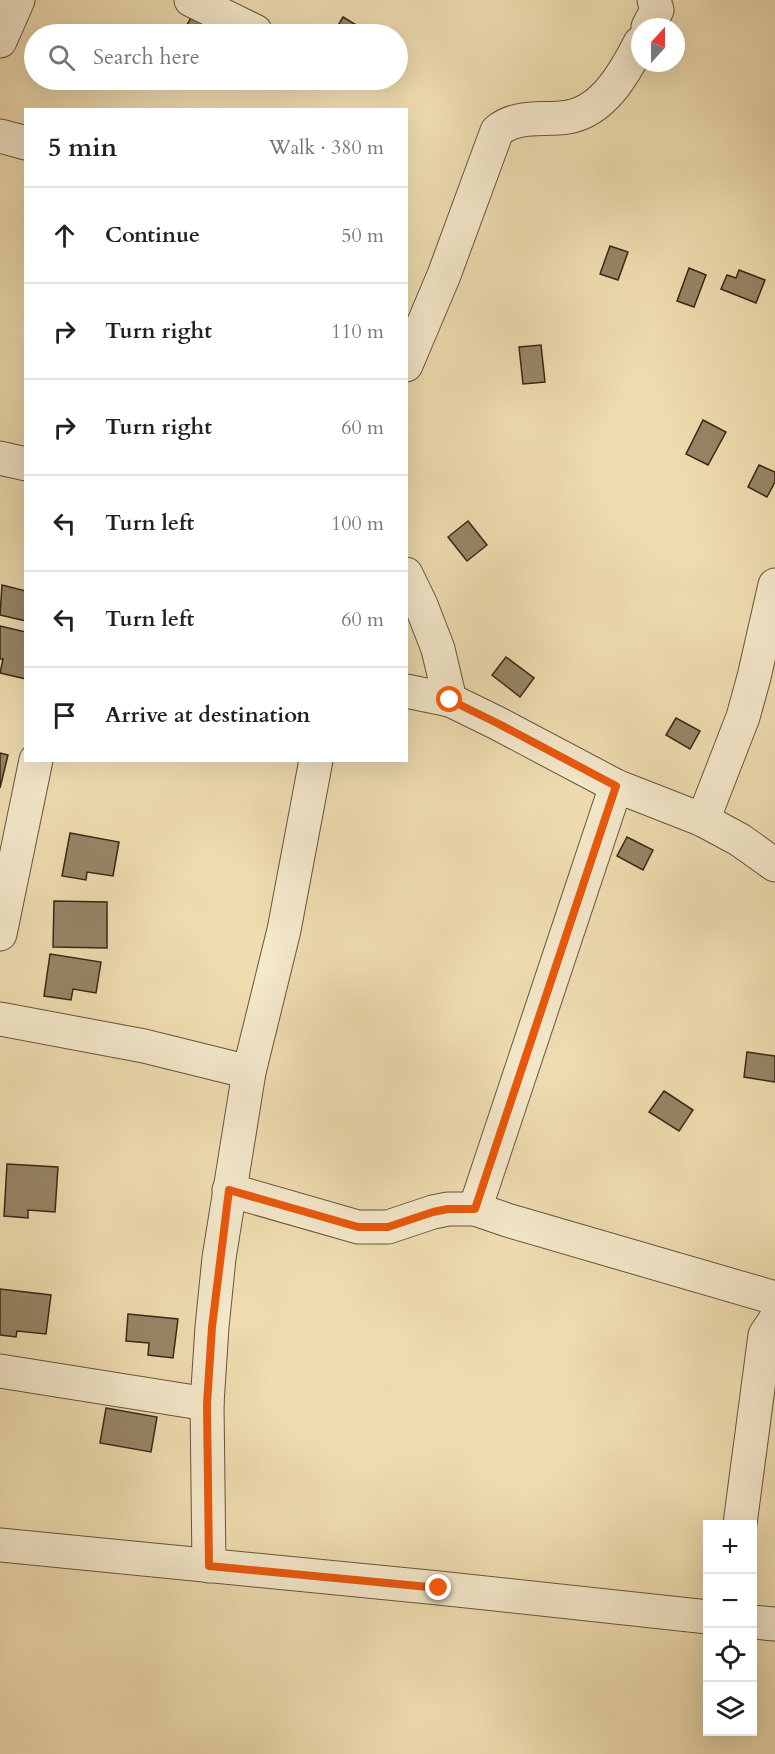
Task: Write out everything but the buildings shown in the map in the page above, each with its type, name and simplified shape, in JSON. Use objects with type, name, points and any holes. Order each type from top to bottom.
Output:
[{"type":"street","points":[[0,41],[18,0]]},
{"type":"street","points":[[191,0],[241,24]]},
{"type":"street","points":[[408,360],[444,276],[496,131],[513,121],[568,117],[595,106],[631,60]]},
{"type":"street","points":[[0,136],[24,142]]},
{"type":"street","points":[[0,458],[24,464]]},
{"type":"street","points":[[408,578],[422,605],[438,649],[450,700]]},
{"type":"street","points":[[703,820],[743,717],[775,585]]},
{"type":"street","points":[[408,691],[450,700],[518,733],[616,786],[703,820],[740,840],[775,865]]},
{"type":"street","points":[[0,934],[36,762]]},
{"type":"street","points":[[209,1566],[207,1404],[212,1327],[229,1190],[249,1072],[284,930],[316,762]]},
{"type":"street","points":[[475,1209],[616,786]]},
{"type":"street","points":[[0,1019],[144,1046],[249,1072]]},
{"type":"street","points":[[229,1190],[358,1227],[388,1227],[433,1212],[448,1209],[475,1209],[507,1221],[775,1298]]},
{"type":"street","points":[[741,1520],[765,1335],[775,1320]]},
{"type":"street","points":[[0,1371],[207,1404]]},
{"type":"street","points":[[0,1545],[703,1616]]},
{"type":"street","points":[[757,1622],[775,1624]]},
{"type":"route","points":[[439,1588],[209,1566],[207,1404],[219,1258],[229,1190],[358,1227],[388,1227],[400,1225],[433,1212],[448,1209],[475,1209],[616,786],[450,700]]}]
